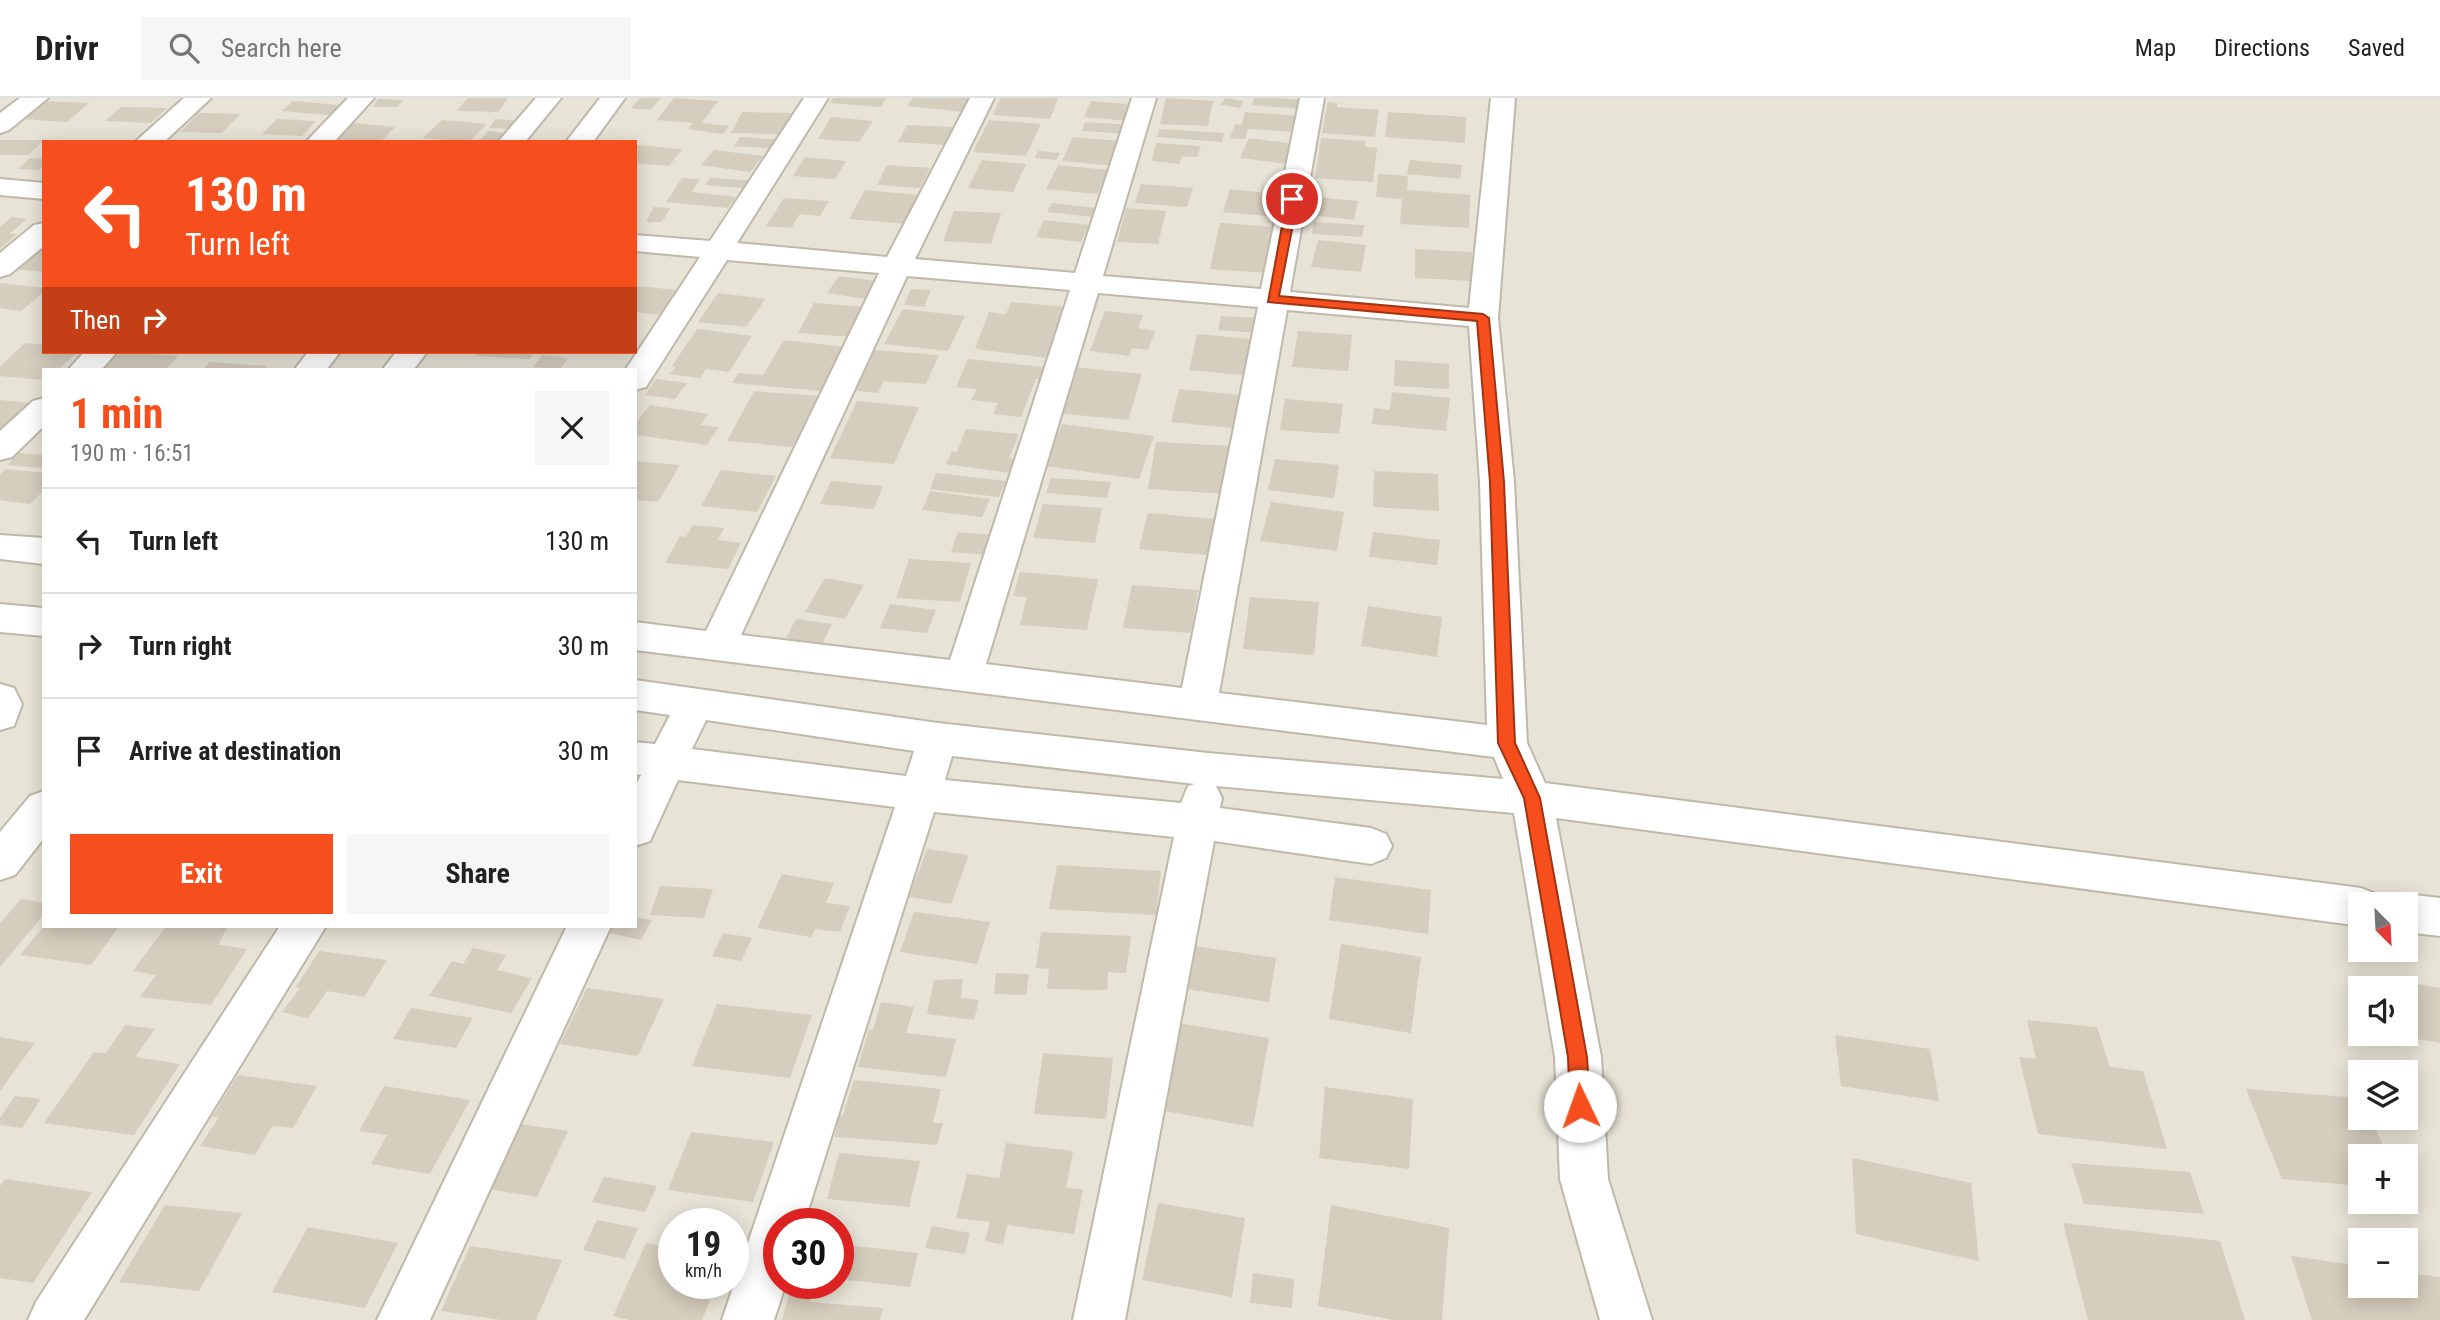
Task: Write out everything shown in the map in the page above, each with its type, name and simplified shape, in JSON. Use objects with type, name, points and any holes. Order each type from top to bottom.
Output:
[{"type":"street","points":[[0,125],[36,98]]},
{"type":"street","points":[[150,140],[199,98]]},
{"type":"street","points":[[321,140],[362,98]]},
{"type":"street","points":[[513,140],[548,98]]},
{"type":"street","points":[[581,140],[613,98]]},
{"type":"street","points":[[637,377],[816,98]]},
{"type":"street","points":[[717,646],[897,266],[982,98]]},
{"type":"street","points":[[964,677],[1144,98]]},
{"type":"street","points":[[1198,705],[1312,98]]},
{"type":"street","points":[[1503,98],[1483,318],[1497,482],[1507,743],[1532,798],[1578,1057],[1584,1179],[1626,1320]]},
{"type":"street","points":[[0,187],[42,191]]},
{"type":"street","points":[[0,268],[42,233]]},
{"type":"street","points":[[637,243],[1483,318]]},
{"type":"street","points":[[85,368],[100,354]]},
{"type":"street","points":[[311,368],[324,354]]},
{"type":"street","points":[[399,368],[410,354]]},
{"type":"street","points":[[0,449],[42,410]]},
{"type":"street","points":[[0,547],[42,551]]},
{"type":"street","points":[[0,618],[42,622]]},
{"type":"street","points":[[637,636],[1507,743]]},
{"type":"street","points":[[637,695],[938,738],[1208,769],[1532,798],[2348,905]]},
{"type":"street","points":[[0,699],[3,704],[0,715]]},
{"type":"street","points":[[637,820],[651,760],[695,702]]},
{"type":"street","points":[[784,1208],[938,738]]},
{"type":"street","points":[[651,760],[920,794],[1198,822],[1371,845]]},
{"type":"street","points":[[1099,1320],[1208,769]]},
{"type":"street","points":[[0,862],[42,810]]},
{"type":"street","points":[[2418,914],[2440,917]]},
{"type":"street","points":[[54,1320],[303,928]]},
{"type":"street","points":[[403,1320],[588,928]]},
{"type":"street","points":[[748,1320],[763,1274]]},
{"type":"shaded area","points":[[0,98],[2440,98],[2440,1320],[0,1320]]},
{"type":"building","points":[[468,98],[508,98],[498,112],[457,111]]},
{"type":"building","points":[[640,98],[661,98],[650,110],[631,108]]},
{"type":"building","points":[[674,98],[718,101],[702,123],[729,126],[723,134],[687,129],[693,123],[657,120]]},
{"type":"building","points":[[833,98],[886,98],[881,107],[830,103]]},
{"type":"building","points":[[913,98],[972,98],[963,112],[907,106]]},
{"type":"building","points":[[1000,98],[1058,98],[1050,119],[993,115]]},
{"type":"building","points":[[1166,98],[1213,101],[1208,126],[1160,124]]},
{"type":"building","points":[[1225,98],[1244,101],[1240,108],[1221,105]]},
{"type":"building","points":[[1254,98],[1302,100],[1300,109],[1252,105]]},
{"type":"building","points":[[378,99],[403,100],[397,107],[373,107]]},
{"type":"building","points":[[43,101],[89,103],[67,122],[20,119]]},
{"type":"building","points":[[293,101],[340,105],[329,115],[282,111]]},
{"type":"building","points":[[1091,101],[1137,105],[1130,121],[1084,117]]},
{"type":"building","points":[[1328,102],[1337,103],[1337,107],[1379,110],[1375,137],[1322,133]]},
{"type":"building","points":[[121,107],[167,108],[151,123],[105,121]]},
{"type":"building","points":[[742,112],[792,113],[782,134],[731,133]]},
{"type":"building","points":[[1245,112],[1299,116],[1295,132],[1248,129],[1245,139],[1230,138],[1235,124],[1242,125]]},
{"type":"building","points":[[1388,112],[1466,117],[1465,143],[1385,137]]},
{"type":"building","points":[[199,113],[240,114],[222,133],[180,132]]},
{"type":"building","points":[[831,117],[873,121],[859,142],[818,139]]},
{"type":"building","points":[[277,119],[316,121],[302,136],[262,134]]},
{"type":"building","points":[[495,119],[525,121],[518,129],[489,128]]},
{"type":"building","points":[[442,120],[487,124],[471,140],[423,138]]},
{"type":"building","points":[[989,120],[1041,124],[1026,156],[973,152]]},
{"type":"building","points":[[1085,122],[1131,125],[1129,134],[1082,131]]},
{"type":"building","points":[[353,123],[395,127],[382,140],[334,140]]},
{"type":"building","points":[[907,125],[954,127],[946,145],[898,142]]},
{"type":"building","points":[[1159,129],[1224,133],[1222,142],[1157,137]]},
{"type":"building","points":[[488,131],[514,134],[508,140],[480,140]]},
{"type":"building","points":[[740,137],[783,140],[777,149],[734,146]]},
{"type":"building","points":[[1073,137],[1120,141],[1117,166],[1062,161]]},
{"type":"building","points":[[1249,138],[1296,144],[1288,164],[1240,158]]},
{"type":"building","points":[[1321,138],[1366,141],[1365,147],[1377,148],[1373,182],[1315,178]]},
{"type":"building","points":[[0,140],[42,140],[28,155],[0,155]]},
{"type":"building","points":[[1156,143],[1201,146],[1197,157],[1182,156],[1179,164],[1152,161]]},
{"type":"building","points":[[637,145],[682,149],[669,166],[637,163]]},
{"type":"building","points":[[714,150],[763,156],[750,172],[701,165]]},
{"type":"building","points":[[1038,151],[1060,153],[1056,160],[1035,158]]},
{"type":"building","points":[[805,157],[846,161],[835,179],[793,176]]},
{"type":"building","points":[[30,158],[42,159],[42,167],[38,170],[18,169]]},
{"type":"building","points":[[982,160],[1026,164],[1013,192],[968,188]]},
{"type":"building","points":[[1410,160],[1462,165],[1460,179],[1407,174]]},
{"type":"building","points":[[887,165],[930,168],[920,188],[877,185]]},
{"type":"building","points":[[1058,165],[1109,170],[1097,194],[1046,189]]},
{"type":"building","points":[[1378,174],[1408,176],[1407,190],[1470,195],[1469,228],[1400,224],[1402,199],[1376,197]]},
{"type":"building","points":[[682,178],[700,179],[692,192],[736,197],[728,208],[666,202]]},
{"type":"building","points":[[710,178],[761,181],[756,189],[705,185]]},
{"type":"building","points":[[1141,184],[1193,188],[1187,207],[1135,203]]},
{"type":"building","points":[[1230,189],[1284,195],[1277,217],[1223,212]]},
{"type":"building","points":[[865,190],[920,195],[906,224],[849,219]]},
{"type":"building","points":[[1315,197],[1358,201],[1354,220],[1310,215]]},
{"type":"building","points":[[784,198],[829,201],[820,216],[800,214],[791,228],[766,226]]},
{"type":"building","points":[[1052,203],[1097,208],[1092,217],[1047,212]]},
{"type":"building","points":[[654,207],[670,208],[662,222],[646,222]]},
{"type":"building","points":[[1126,208],[1166,211],[1158,244],[1117,242]]},
{"type":"building","points":[[954,211],[1001,213],[991,244],[943,241]]},
{"type":"building","points":[[12,217],[27,219],[9,234],[17,234],[0,249],[0,227]]},
{"type":"building","points":[[1044,220],[1089,225],[1081,242],[1036,237]]},
{"type":"building","points":[[1314,222],[1364,225],[1362,237],[1312,234]]},
{"type":"building","points":[[1220,223],[1276,227],[1268,273],[1210,269]]},
{"type":"building","points":[[1318,240],[1366,245],[1361,272],[1311,267]]},
{"type":"building","points":[[42,244],[42,272],[14,269]]},
{"type":"building","points":[[1415,249],[1472,252],[1472,281],[1415,278]]},
{"type":"building","points":[[839,276],[883,282],[872,300],[827,293]]},
{"type":"building","points":[[0,283],[42,288],[42,294],[21,311],[0,308]]},
{"type":"building","points":[[637,286],[678,290],[659,315],[637,312]]},
{"type":"building","points":[[911,289],[931,290],[924,307],[904,305]]},
{"type":"building","points":[[718,293],[765,299],[746,327],[698,322]]},
{"type":"building","points":[[1011,302],[1067,307],[1048,358],[975,349],[989,312],[1006,314]]},
{"type":"building","points":[[814,303],[867,307],[852,337],[798,333]]},
{"type":"building","points":[[903,309],[965,316],[948,351],[884,344]]},
{"type":"building","points":[[1105,311],[1143,315],[1138,328],[1155,331],[1148,350],[1132,348],[1129,356],[1090,351]]},
{"type":"building","points":[[1221,316],[1260,318],[1258,333],[1218,330]]},
{"type":"building","points":[[697,329],[752,336],[729,372],[706,369],[700,378],[670,374],[676,366],[672,366]]},
{"type":"building","points":[[1298,331],[1352,335],[1348,371],[1292,367]]},
{"type":"building","points":[[1197,334],[1250,339],[1243,375],[1189,370]]},
{"type":"building","points":[[784,340],[846,347],[822,391],[732,383],[738,373],[763,375]]},
{"type":"building","points":[[25,343],[42,345],[42,354],[76,354],[60,368],[42,368],[42,380],[0,376],[0,367]]},
{"type":"building","points":[[875,350],[939,355],[926,384],[884,381],[878,393],[856,391]]},
{"type":"building","points":[[119,354],[178,356],[167,368],[105,368]]},
{"type":"building","points":[[478,354],[533,354],[530,359],[476,356]]},
{"type":"building","points":[[542,355],[568,358],[561,368],[533,367]]},
{"type":"building","points":[[968,359],[1052,368],[1048,380],[1036,379],[1021,417],[993,414],[998,403],[971,400],[977,389],[956,387]]},
{"type":"building","points":[[1395,360],[1449,364],[1449,389],[1394,386]]},
{"type":"building","points":[[210,362],[267,366],[265,368],[204,368]]},
{"type":"building","points":[[1074,367],[1142,374],[1128,420],[1056,413]]},
{"type":"building","points":[[656,379],[687,383],[675,399],[645,395]]},
{"type":"building","points":[[1179,389],[1240,395],[1232,428],[1171,422]]},
{"type":"building","points":[[754,391],[818,396],[793,447],[727,441]]},
{"type":"building","points":[[1392,392],[1450,398],[1446,431],[1372,424],[1374,408],[1390,410]]},
{"type":"building","points":[[1285,399],[1343,404],[1339,434],[1280,430]]},
{"type":"building","points":[[0,400],[31,403],[0,434]]},
{"type":"building","points":[[857,401],[919,407],[894,464],[830,458]]},
{"type":"building","points":[[650,405],[708,414],[701,425],[719,427],[707,445],[637,435],[637,421]]},
{"type":"building","points":[[1062,424],[1154,436],[1139,479],[1045,466]]},
{"type":"building","points":[[966,429],[1019,434],[1009,458],[1022,460],[1017,474],[946,464],[952,451],[957,452]]},
{"type":"building","points":[[1156,442],[1233,446],[1227,494],[1148,489]]},
{"type":"building","points":[[19,453],[42,455],[41,468],[7,465]]},
{"type":"building","points":[[1275,459],[1339,465],[1334,498],[1268,490]]},
{"type":"building","points":[[637,461],[680,465],[658,502],[637,500]]},
{"type":"building","points":[[6,469],[42,473],[42,492],[30,504],[0,500],[0,474]]},
{"type":"building","points":[[721,470],[776,476],[757,512],[701,506]]},
{"type":"building","points":[[1374,471],[1438,474],[1439,511],[1373,507]]},
{"type":"building","points":[[936,473],[1006,481],[999,497],[930,489]]},
{"type":"building","points":[[1051,478],[1111,482],[1107,498],[1046,493]]},
{"type":"building","points":[[831,481],[883,486],[874,509],[820,504]]},
{"type":"building","points":[[930,491],[990,499],[982,517],[922,510]]},
{"type":"building","points":[[1271,502],[1344,512],[1337,551],[1260,541]]},
{"type":"building","points":[[1043,504],[1102,508],[1095,543],[1033,538]]},
{"type":"building","points":[[1148,513],[1216,519],[1209,555],[1139,549]]},
{"type":"building","points":[[693,525],[724,528],[718,540],[741,543],[728,569],[665,563],[680,536],[686,537]]},
{"type":"building","points":[[958,532],[995,535],[990,555],[951,552]]},
{"type":"building","points":[[1373,532],[1440,540],[1437,565],[1369,557]]},
{"type":"building","points":[[909,559],[971,563],[960,602],[896,598]]},
{"type":"building","points":[[1020,572],[1098,579],[1087,630],[1020,625],[1027,597],[1013,596]]},
{"type":"building","points":[[825,578],[864,585],[845,619],[805,612]]},
{"type":"building","points":[[1132,585],[1198,590],[1191,633],[1123,628]]},
{"type":"building","points":[[1250,597],[1319,602],[1314,655],[1243,649]]},
{"type":"building","points":[[890,604],[936,610],[927,633],[880,628]]},
{"type":"building","points":[[1368,606],[1442,617],[1437,657],[1361,646]]},
{"type":"building","points":[[796,619],[832,624],[822,644],[786,638]]},
{"type":"building","points":[[927,849],[969,855],[951,904],[909,897]]},
{"type":"building","points":[[1057,865],[1161,871],[1156,915],[1049,909]]},
{"type":"building","points":[[782,874],[834,883],[826,903],[850,906],[840,932],[815,929],[811,937],[757,928]]},
{"type":"building","points":[[1335,877],[1431,890],[1428,934],[1329,920]]},
{"type":"building","points":[[660,886],[713,889],[704,918],[650,915]]},
{"type":"building","points":[[21,899],[42,903],[42,916],[0,967],[0,923]]},
{"type":"building","points":[[914,912],[990,922],[977,964],[900,952]]},
{"type":"building","points":[[637,917],[652,920],[641,940],[605,932],[607,928],[637,928]]},
{"type":"building","points":[[42,928],[118,928],[91,965],[20,955]]},
{"type":"building","points":[[165,928],[227,928],[218,945],[247,949],[211,1005],[140,997],[156,975],[133,971]]},
{"type":"building","points":[[1041,932],[1131,936],[1126,973],[1108,972],[1107,990],[1047,989],[1049,969],[1036,968]]},
{"type":"building","points":[[723,933],[752,938],[741,961],[712,956]]},
{"type":"building","points":[[1341,944],[1421,957],[1411,1033],[1329,1019]]},
{"type":"building","points":[[1195,946],[1276,958],[1269,1002],[1187,989]]},
{"type":"building","points":[[473,948],[506,955],[497,970],[532,978],[511,1013],[429,996],[452,961],[463,964]]},
{"type":"building","points":[[319,951],[387,960],[364,997],[327,991],[308,1018],[282,1012],[300,988],[296,987]]},
{"type":"building","points":[[996,973],[1029,974],[1026,995],[994,994]]},
{"type":"building","points":[[963,979],[961,998],[979,1000],[974,1020],[927,1014],[934,980]]},
{"type":"building","points":[[2418,984],[2440,988],[2440,1043],[2418,1039]]},
{"type":"building","points":[[587,988],[664,999],[638,1056],[560,1044]]},
{"type":"building","points":[[881,1002],[914,1007],[906,1033],[956,1039],[946,1077],[858,1067],[869,1029],[873,1030]]},
{"type":"building","points":[[717,1004],[812,1015],[790,1078],[692,1066]]},
{"type":"building","points":[[411,1008],[473,1018],[456,1048],[393,1039]]},
{"type":"building","points":[[2027,1020],[2097,1027],[2110,1067],[2143,1071],[2167,1149],[2038,1134],[2019,1057],[2036,1059]]},
{"type":"building","points":[[1178,1023],[1269,1038],[1253,1127],[1159,1110]]},
{"type":"building","points":[[125,1025],[155,1029],[135,1057],[180,1064],[134,1135],[44,1123],[94,1052],[106,1053]]},
{"type":"building","points":[[1835,1035],[1930,1049],[1939,1101],[1841,1086]]},
{"type":"building","points":[[0,1037],[35,1043],[0,1091]]},
{"type":"building","points":[[1043,1053],[1113,1058],[1106,1119],[1034,1114]]},
{"type":"building","points":[[238,1075],[317,1086],[293,1128],[272,1126],[255,1155],[200,1146],[219,1117],[212,1117]]},
{"type":"building","points":[[854,1080],[941,1089],[933,1123],[943,1123],[937,1145],[835,1137],[839,1115],[843,1115]]},
{"type":"building","points":[[384,1086],[470,1100],[430,1174],[371,1164],[387,1135],[359,1131]]},
{"type":"building","points":[[1325,1087],[1413,1099],[1409,1169],[1319,1158]]},
{"type":"building","points":[[2246,1089],[2348,1097],[2348,1130],[2376,1130],[2382,1144],[2348,1144],[2348,1185],[2282,1179]]},
{"type":"building","points":[[15,1096],[41,1099],[22,1128],[0,1125],[0,1118]]},
{"type":"building","points":[[514,1123],[568,1131],[537,1197],[482,1188]]},
{"type":"building","points":[[691,1132],[774,1142],[753,1202],[668,1190]]},
{"type":"building","points":[[1006,1143],[1073,1151],[1066,1188],[1083,1189],[1074,1234],[1007,1225],[1003,1245],[985,1241],[990,1222],[956,1218],[967,1174],[999,1178]]},
{"type":"building","points":[[839,1153],[920,1161],[909,1207],[827,1199]]},
{"type":"building","points":[[1852,1158],[1971,1183],[1979,1261],[1856,1234]]},
{"type":"building","points":[[2071,1163],[2190,1172],[2204,1214],[2084,1204]]},
{"type":"building","points":[[604,1177],[657,1186],[645,1212],[592,1202]]},
{"type":"building","points":[[5,1179],[92,1192],[33,1283],[0,1278],[0,1186]]},
{"type":"building","points":[[1158,1203],[1245,1218],[1232,1297],[1142,1280]]},
{"type":"building","points":[[165,1205],[242,1213],[199,1291],[119,1282]]},
{"type":"building","points":[[1331,1205],[1449,1228],[1442,1320],[1394,1320],[1318,1306]]},
{"type":"building","points":[[597,1220],[638,1228],[624,1259],[583,1250]]},
{"type":"building","points":[[2063,1223],[2220,1241],[2245,1320],[2088,1320]]},
{"type":"building","points":[[932,1226],[970,1233],[965,1254],[925,1248]]},
{"type":"building","points":[[308,1227],[398,1243],[365,1308],[272,1292]]},
{"type":"building","points":[[646,1243],[658,1246],[658,1299],[711,1299],[702,1320],[629,1320],[613,1316]]},
{"type":"building","points":[[470,1246],[562,1260],[536,1320],[501,1320],[441,1311]]},
{"type":"building","points":[[854,1246],[918,1253],[910,1287],[854,1281]]},
{"type":"building","points":[[2291,1256],[2348,1264],[2348,1298],[2418,1298],[2418,1274],[2440,1277],[2440,1320],[2312,1320]]},
{"type":"building","points":[[1253,1273],[1294,1279],[1292,1308],[1250,1303]]},
{"type":"building","points":[[788,1299],[811,1299],[810,1302],[883,1308],[880,1320],[782,1320]]},
{"type":"route","points":[[1292,199],[1273,299],[1483,318],[1497,482],[1507,743],[1532,798],[1578,1057],[1580,1106]]}]
